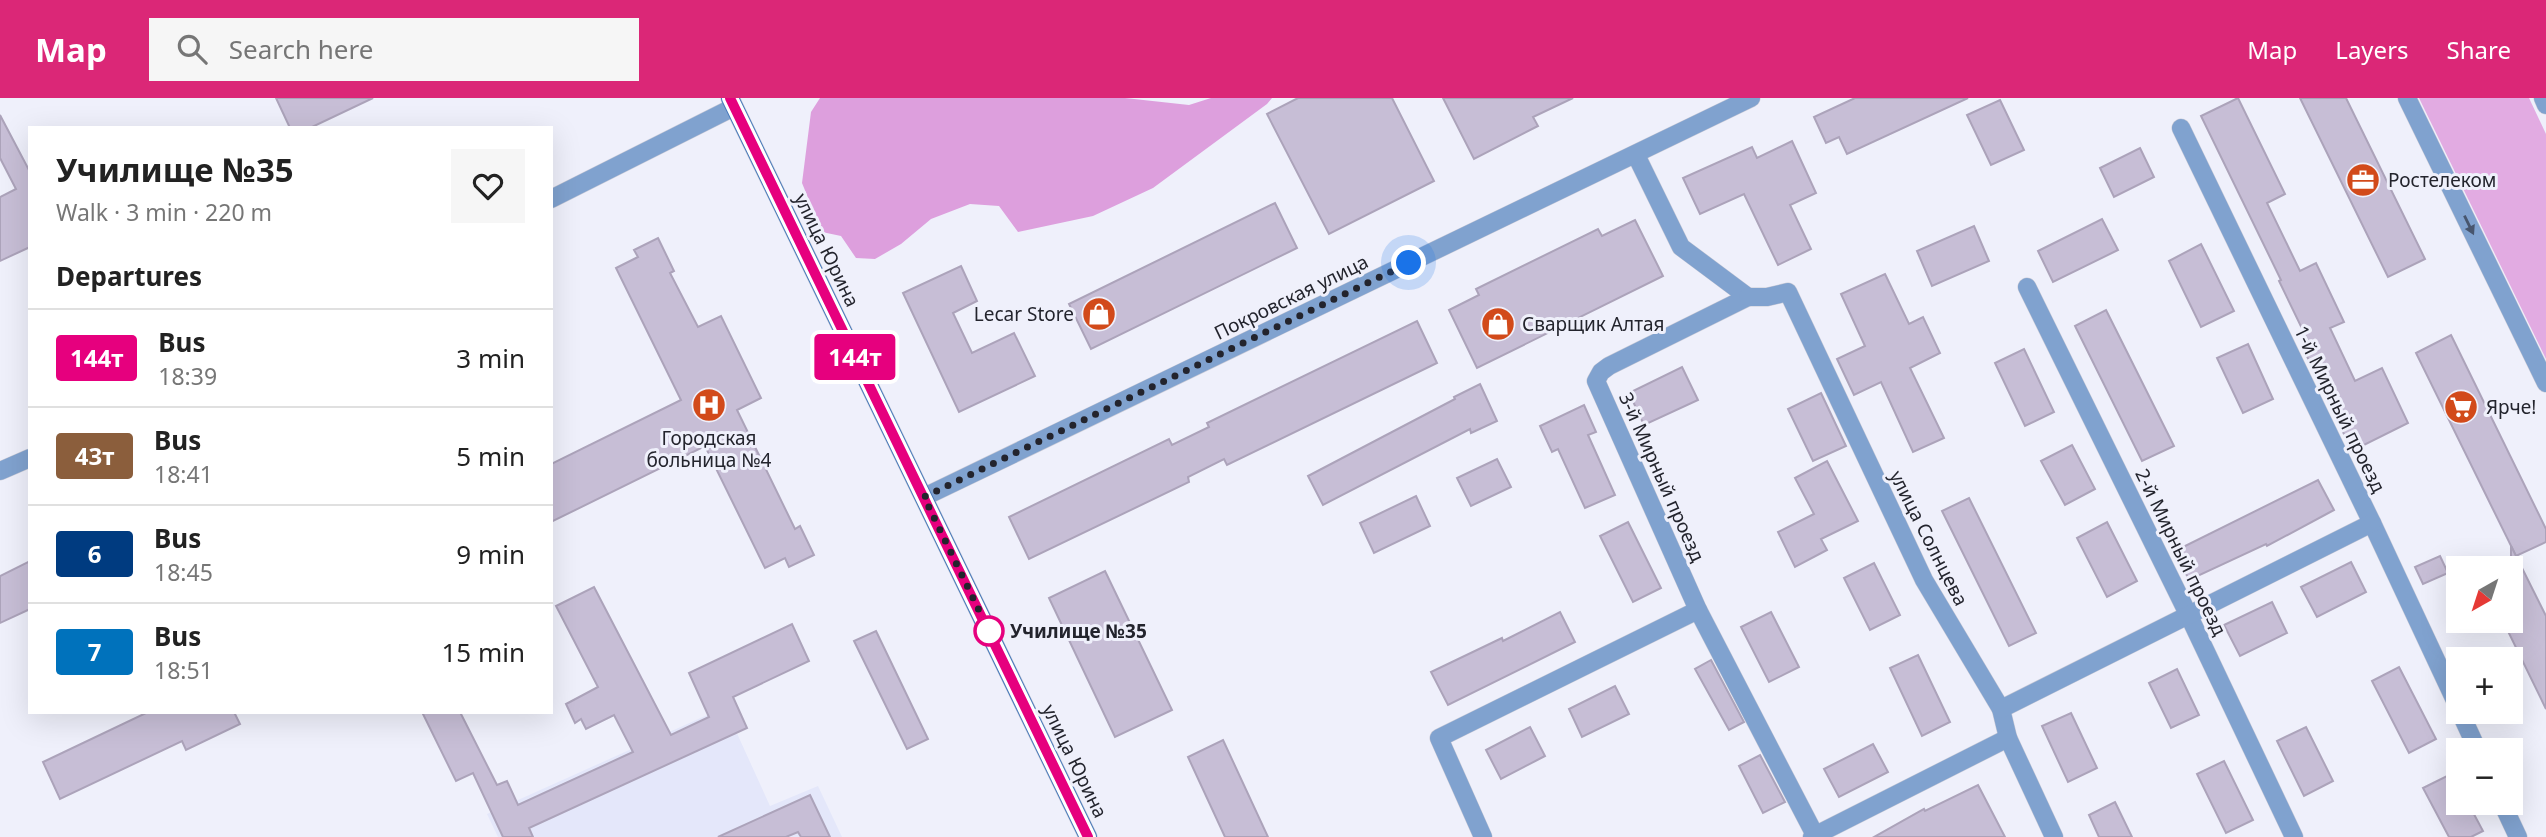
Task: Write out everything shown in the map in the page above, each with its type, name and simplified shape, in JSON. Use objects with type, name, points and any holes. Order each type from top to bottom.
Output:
[{"type":"main road","name":"улица Юрина","points":[[732,102],[1088,837]]},
{"type":"street","name":"Покровская улица","points":[[924,497],[1751,98]]},
{"type":"street","points":[[2407,98],[2546,383]]},
{"type":"street","points":[[2543,98],[2546,104]]},
{"type":"street","points":[[553,198],[732,102]]},
{"type":"street","name":"1-й Мирный проезд","points":[[2181,128],[2372,523],[2446,683]]},
{"type":"street","points":[[1636,155],[1681,247],[1748,297]]},
{"type":"street","name":"2-й Мирный проезд","points":[[2027,287],[2189,614],[2294,837]]},
{"type":"street","name":"улица Солнцева","points":[[1748,297],[1767,297],[1788,292],[1924,580],[2001,709],[2008,738],[2054,837]]},
{"type":"street","name":"3-й Мирный проезд","points":[[1748,297],[1609,366],[1601,372],[1596,381],[1698,610],[1815,836]]},
{"type":"street","points":[[0,471],[28,459]]},
{"type":"street","points":[[2001,709],[2372,523]]},
{"type":"street","points":[[1483,837],[1439,738],[1698,610]]},
{"type":"street","points":[[1815,836],[2008,738]]},
{"type":"street","points":[[2508,815],[2518,837]]},
{"type":"shaded area","points":[[820,98],[1125,98],[1189,105],[1211,98],[1272,98],[1153,188],[1093,216],[1018,232],[999,206],[970,204],[931,219],[901,244],[875,259],[856,258],[841,236],[822,232],[802,183],[811,112]]},
{"type":"shaded area","points":[[2419,98],[2529,98],[2546,134],[2546,359]]},
{"type":"shaded area","points":[[725,707],[770,806],[818,786],[842,837],[498,837],[487,814]]},
{"type":"building","points":[[276,98],[373,98],[314,126],[289,126]]},
{"type":"building","points":[[1298,98],[1392,98],[1434,181],[1329,234],[1267,114]]},
{"type":"building","points":[[1443,98],[1573,98],[1533,117],[1538,126],[1474,159]]},
{"type":"building","points":[[1855,98],[1968,98],[1847,154],[1839,137],[1826,143],[1814,117]]},
{"type":"building","points":[[2238,98],[2285,194],[2267,203],[2300,271],[2316,263],[2344,322],[2330,328],[2355,381],[2382,368],[2408,423],[2352,451],[2303,348],[2310,345],[2279,281],[2281,280],[2201,116]]},
{"type":"building","name":"Ростелеком","points":[[2300,98],[2346,98],[2425,259],[2388,277]]},
{"type":"building","points":[[2000,100],[2024,150],[1991,165],[1967,115]]},
{"type":"building","points":[[0,115],[28,168],[28,248],[0,261],[0,197],[16,189],[0,158]]},
{"type":"building","points":[[1792,141],[1816,193],[1790,205],[1811,249],[1778,265],[1744,194],[1700,214],[1683,178],[1752,147],[1757,158]]},
{"type":"building","points":[[2140,148],[2154,177],[2114,197],[2100,168]]},
{"type":"building","points":[[1275,203],[1297,248],[1091,349],[1069,304]]},
{"type":"building","points":[[2102,219],[2118,250],[2053,282],[2038,251]]},
{"type":"building","points":[[1635,220],[1663,276],[1477,368],[1449,310],[1479,295],[1476,289],[1598,229],[1602,236]]},
{"type":"building","points":[[1974,226],[1989,261],[1932,286],[1917,251]]},
{"type":"building","name":"Городская больница №4","points":[[658,238],[674,271],[670,273],[698,327],[721,316],[761,398],[737,410],[795,529],[800,526],[814,555],[789,567],[785,558],[765,568],[705,446],[553,521],[553,463],[681,400],[616,268],[638,257],[634,250]]},
{"type":"building","points":[[2201,244],[2234,311],[2201,327],[2169,261]]},
{"type":"building","points":[[961,266],[977,301],[953,313],[972,353],[1014,333],[1035,376],[959,412],[903,293]]},
{"type":"building","points":[[1885,274],[1909,324],[1923,317],[1940,353],[1910,368],[1944,438],[1913,452],[1881,382],[1854,395],[1837,359],[1865,346],[1841,294]]},
{"type":"building","points":[[2106,310],[2174,446],[2142,461],[2075,326]]},
{"type":"building","points":[[1417,321],[1437,363],[1227,465],[1224,459],[1188,477],[1189,482],[1029,559],[1009,517],[1169,439],[1172,445],[1209,427],[1207,423]]},
{"type":"building","points":[[2451,335],[2546,529],[2546,542],[2516,556],[2416,353]]},
{"type":"building","points":[[2248,344],[2273,399],[2243,413],[2217,358]]},
{"type":"building","points":[[2024,349],[2054,412],[2025,426],[1995,363]]},
{"type":"building","points":[[1682,367],[1698,400],[1644,425],[1629,393]]},
{"type":"building","points":[[1480,384],[1497,421],[1471,433],[1470,429],[1323,505],[1308,476]]},
{"type":"building","points":[[1821,393],[1846,446],[1813,461],[1788,409]]},
{"type":"building","points":[[1584,405],[1596,432],[1588,435],[1615,495],[1585,508],[1558,449],[1552,452],[1540,426]]},
{"type":"building","points":[[2072,445],[2095,489],[2065,505],[2041,461]]},
{"type":"building","points":[[1497,459],[1511,487],[1471,506],[1457,478]]},
{"type":"building","points":[[1827,461],[1858,521],[1821,539],[1827,550],[1795,567],[1778,532],[1814,514],[1795,478]]},
{"type":"building","points":[[2318,480],[2334,510],[2267,546],[2266,544],[2189,580],[2175,551]]},
{"type":"building","points":[[1416,496],[1430,526],[1374,553],[1360,523]]},
{"type":"building","points":[[1969,498],[2036,633],[2009,646],[1942,511]]},
{"type":"building","points":[[1628,522],[1661,588],[1633,602],[1600,536]]},
{"type":"building","points":[[2107,522],[2137,581],[2107,597],[2077,538]]},
{"type":"building","points":[[2440,556],[2446,574],[2423,584],[2415,567]]},
{"type":"building","points":[[28,562],[28,610],[0,623],[0,576]]},
{"type":"building","points":[[2351,562],[2366,592],[2317,617],[2301,587]]},
{"type":"building","points":[[1874,563],[1900,615],[1870,630],[1844,578]]},
{"type":"building","points":[[1105,571],[1172,710],[1115,737],[1049,598]]},
{"type":"building","points":[[2524,572],[2546,616],[2546,709],[2523,662],[2523,647],[2516,647],[2509,634],[2524,634]]},
{"type":"building","points":[[594,587],[671,735],[709,717],[689,673],[792,624],[809,661],[733,697],[747,728],[529,828],[533,837],[503,837],[473,773],[456,781],[423,714],[461,714],[497,785],[507,781],[518,805],[633,752],[614,715],[586,729],[581,719],[575,723],[566,704],[598,687],[556,606]]},
{"type":"building","points":[[2272,602],[2287,633],[2240,656],[2224,625]]},
{"type":"building","points":[[1560,612],[1575,642],[1448,705],[1431,672],[1502,638],[1503,641]]},
{"type":"building","points":[[1771,612],[1799,667],[1769,682],[1741,627]]},
{"type":"building","points":[[876,631],[928,739],[907,749],[854,641]]},
{"type":"building","points":[[1918,655],[1950,722],[1922,736],[1890,668]]},
{"type":"building","points":[[1711,660],[1744,722],[1729,730],[1695,669]]},
{"type":"building","points":[[2399,667],[2436,739],[2409,753],[2372,681]]},
{"type":"building","points":[[2177,669],[2199,715],[2171,728],[2149,683]]},
{"type":"building","points":[[1615,686],[1629,714],[1582,737],[1569,709]]},
{"type":"building","points":[[2071,713],[2097,768],[2068,782],[2042,726]]},
{"type":"building","points":[[144,714],[235,714],[240,724],[186,750],[182,741],[60,799],[43,762]]},
{"type":"building","points":[[1530,727],[1545,756],[1501,779],[1486,750]]},
{"type":"building","points":[[2306,727],[2333,781],[2304,796],[2277,741]]},
{"type":"building","points":[[1223,740],[1268,837],[1225,837],[1188,757]]},
{"type":"building","points":[[1873,744],[1888,772],[1839,797],[1824,769]]},
{"type":"building","points":[[1760,755],[1785,802],[1763,813],[1739,766]]},
{"type":"building","points":[[2224,761],[2253,820],[2226,833],[2197,774]]},
{"type":"building","points":[[2446,776],[2446,815],[2474,815],[2483,831],[2471,837],[2449,837],[2423,788]]},
{"type":"building","points":[[1978,785],[2005,837],[1874,837],[1924,809],[1925,811]]},
{"type":"building","points":[[810,795],[830,837],[801,837],[798,832],[786,837],[718,837]]},
{"type":"building","points":[[2115,802],[2132,837],[2099,837],[2089,815]]},
{"type":"bus line","name":"144т","points":[[730,98],[1088,837]]},
{"type":"place","name":"Ростелеком","points":[[2363,180]]},
{"type":"place","name":"Lecar Store","points":[[1099,314]]},
{"type":"place","name":"Сварщик Алтая","points":[[1498,324]]},
{"type":"place","name":"Городская больница №4","points":[[709,405]]},
{"type":"place","name":"Ярче!","points":[[2461,407]]},
{"type":"place","name":"Училище №35","points":[[989,631]]},
{"type":"route","points":[[989,631],[992,637],[924,497],[1409,263]]}]
